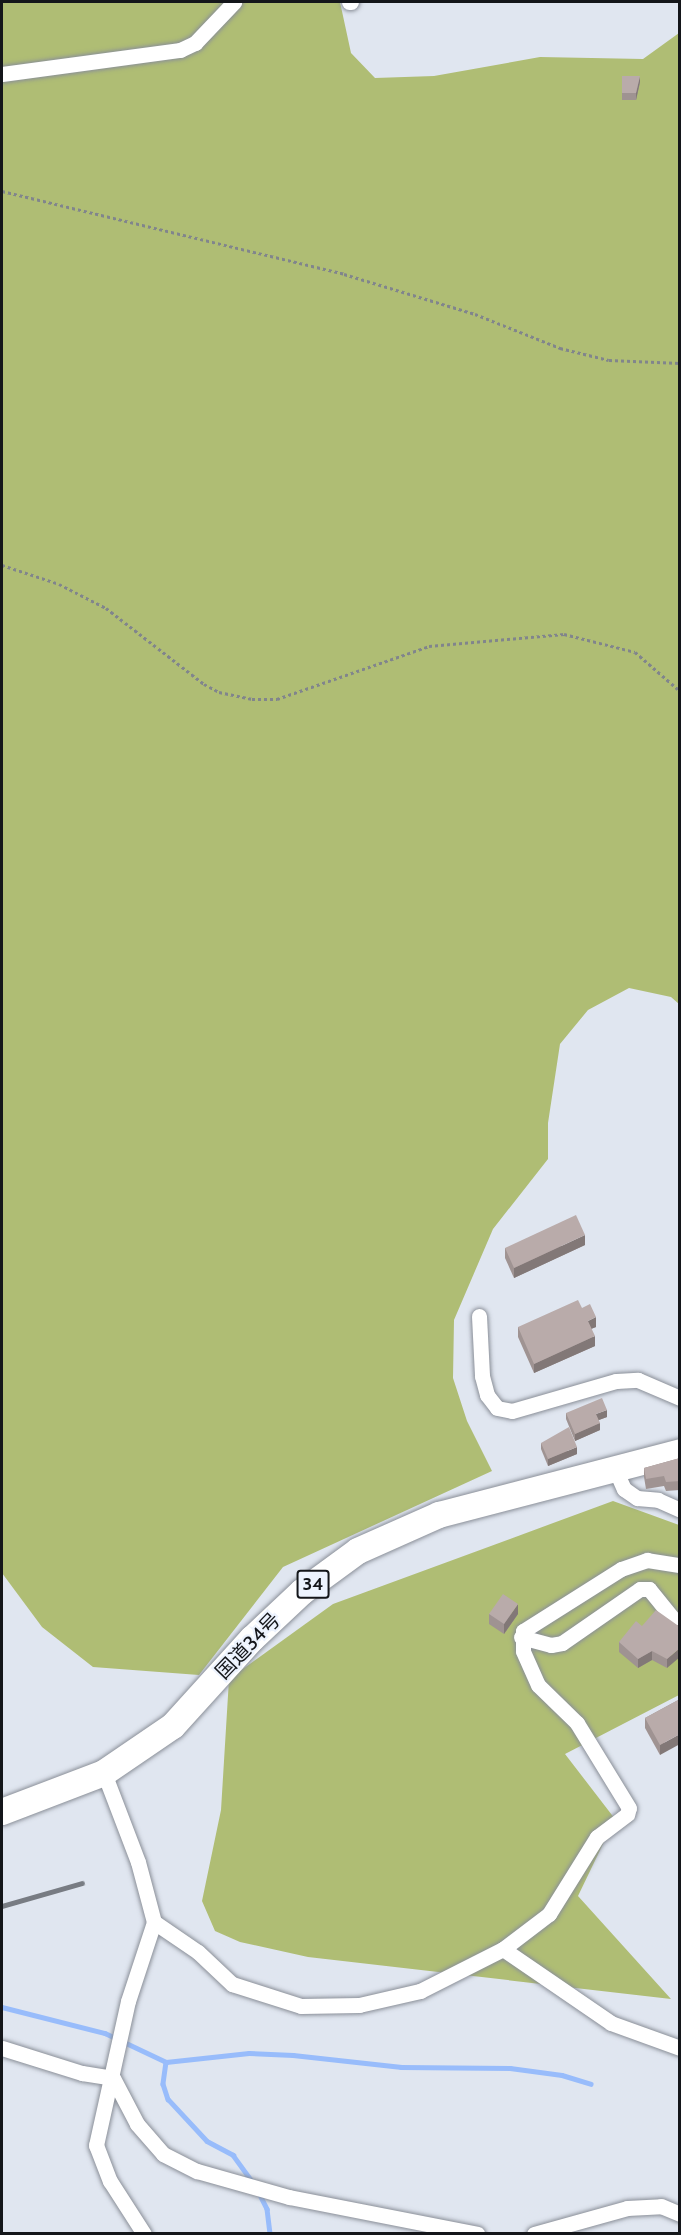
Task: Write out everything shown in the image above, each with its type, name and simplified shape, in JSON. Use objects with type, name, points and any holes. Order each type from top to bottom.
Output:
[{"type":"highway","name":"国道34号","points":[[2,1812],[104,1773],[173,1726],[252,1639],[302,1592],[358,1551],[439,1515],[680,1452]]},
{"type":"street","points":[[2,74],[180,50],[195,43],[234,2]]},
{"type":"street","points":[[478,1316],[482,1376],[487,1395],[497,1408],[512,1411],[616,1381],[638,1380],[680,1398]]},
{"type":"street","points":[[615,1469],[624,1489],[637,1498],[658,1500],[680,1510]]},
{"type":"street","points":[[154,1922],[198,1953],[232,1984],[301,2006],[359,2005],[420,1991],[503,1948],[549,1914],[597,1837],[627,1814],[628,1808],[577,1723],[538,1685],[523,1651],[521,1637],[523,1631],[621,1569],[647,1560],[680,1565]]},
{"type":"street","points":[[521,1637],[551,1645],[562,1643],[640,1589],[650,1589],[673,1619]]},
{"type":"street","points":[[104,1773],[138,1862],[154,1922],[128,2001],[113,2078],[96,2145],[110,2181],[144,2234]]},
{"type":"street","points":[[503,1948],[611,2023],[680,2048]]},
{"type":"street","points":[[2,2048],[82,2073],[113,2078]]},
{"type":"street","points":[[113,2078],[136,2124],[163,2154],[197,2171],[289,2197],[477,2234]]},
{"type":"street","points":[[534,2234],[627,2208],[661,2206],[680,2214]]},
{"type":"path","points":[[2,191],[344,274],[475,314],[560,348],[609,360],[680,363]]},
{"type":"path","points":[[2,565],[59,584],[106,608],[204,684],[219,692],[252,699],[277,699],[429,646],[564,634],[635,652],[680,691]]},
{"type":"green space","points":[[2,2],[340,2],[351,53],[375,78],[434,76],[540,57],[643,59],[679,33],[679,1004],[671,997],[629,988],[588,1010],[560,1044],[548,1123],[548,1159],[493,1229],[454,1320],[453,1378],[467,1421],[492,1471],[283,1567],[199,1675],[93,1667],[42,1627],[2,1573]]},
{"type":"green space","points":[[613,1501],[679,1525],[679,1695],[565,1754],[615,1819],[578,1896],[671,1999],[308,1957],[240,1942],[215,1931],[202,1901],[221,1810],[229,1679],[333,1604]]},
{"type":"building","points":[[622,76],[640,76],[636,93],[622,93]]},
{"type":"building","points":[[576,1215],[585,1235],[514,1268],[505,1248]]},
{"type":"building","points":[[578,1300],[582,1308],[590,1304],[596,1317],[588,1321],[595,1336],[534,1364],[518,1327]]},
{"type":"building","points":[[602,1398],[607,1410],[596,1414],[600,1423],[575,1434],[566,1413]]},
{"type":"building","points":[[569,1427],[577,1447],[548,1459],[541,1443]]},
{"type":"building","points":[[680,1458],[680,1481],[666,1482],[664,1476],[646,1479],[644,1468]]},
{"type":"building","points":[[503,1594],[518,1604],[504,1624],[489,1614]]},
{"type":"building","points":[[656,1610],[680,1627],[680,1648],[667,1659],[652,1651],[638,1659],[619,1642],[636,1621],[642,1626]]},
{"type":"building","points":[[680,1699],[680,1734],[660,1745],[645,1718]]},
{"type":"waterway","points":[[2,2007],[105,2033],[166,2062],[249,2053],[293,2055],[401,2067],[510,2068],[562,2075],[591,2084]]},
{"type":"waterway","points":[[166,2062],[163,2084],[168,2099],[207,2141],[233,2155],[252,2181]]},
{"type":"waterway","points":[[259,2193],[267,2209],[270,2234]]},
{"type":"railway","points":[[2,1906],[82,1883]]}]
